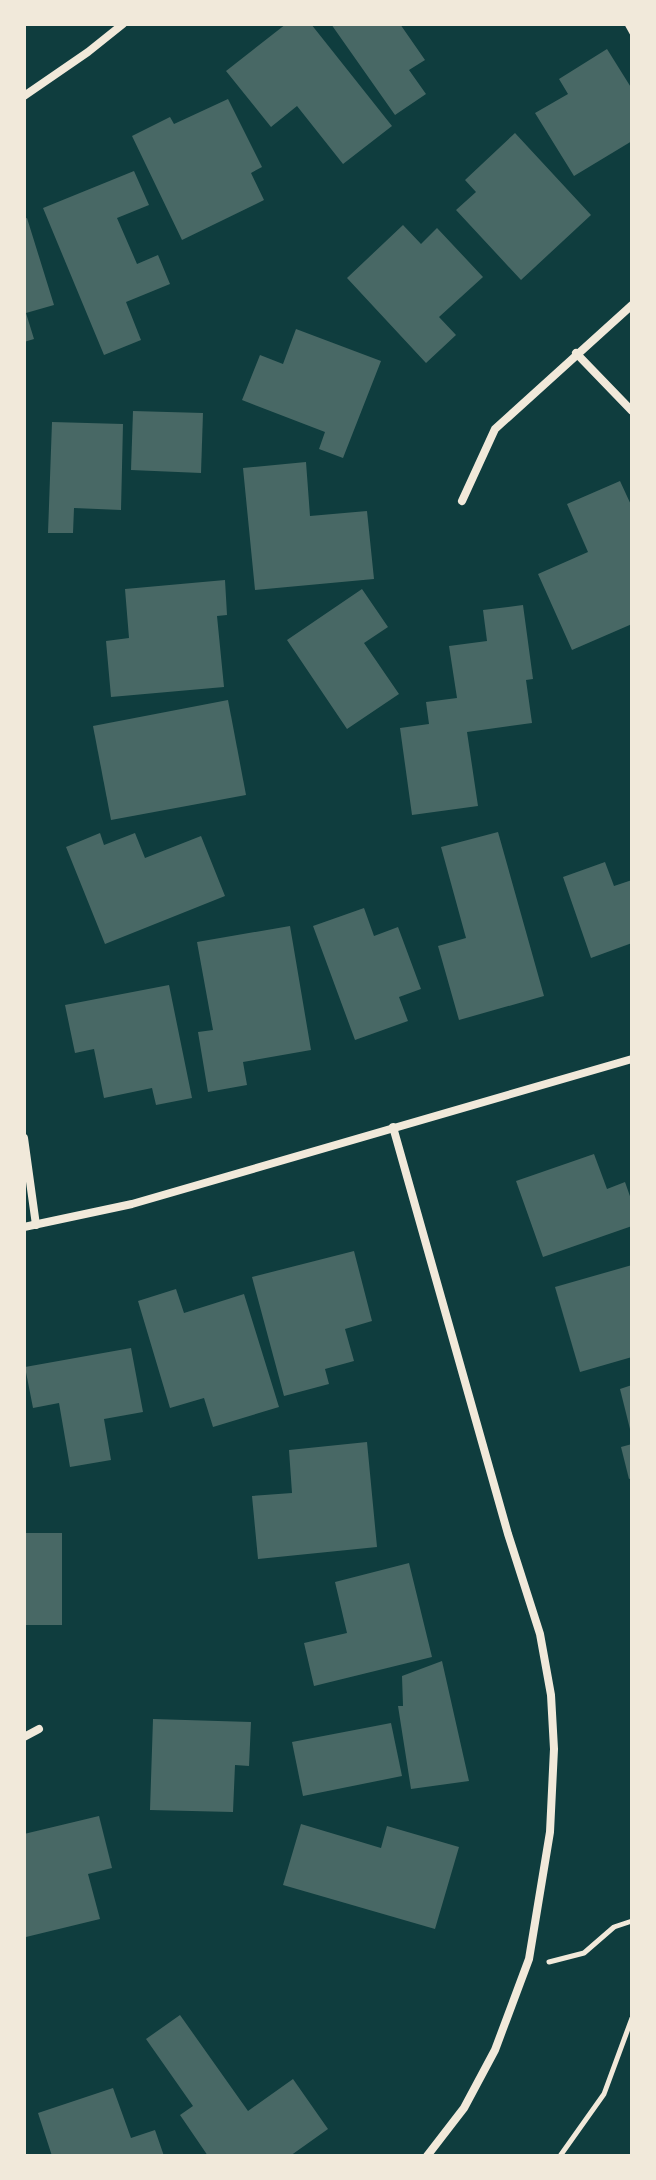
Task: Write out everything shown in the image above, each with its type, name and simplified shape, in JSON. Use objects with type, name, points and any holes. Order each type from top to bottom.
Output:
[{"type":"street","points":[[24,96],[123,24]]},
{"type":"street","points":[[462,501],[495,429],[632,305]]},
{"type":"street","points":[[576,353],[632,411]]},
{"type":"street","points":[[24,1227],[132,1204],[632,1059]]},
{"type":"street","points":[[393,1127],[508,1534],[540,1634],[551,1695],[554,1749],[550,1832],[529,1959],[495,2050],[464,2108],[427,2156]]},
{"type":"street","points":[[24,1138],[36,1225]]},
{"type":"street","points":[[24,1737],[39,1729]]},
{"type":"path","points":[[627,24],[632,33]]},
{"type":"path","points":[[529,1959],[551,1963],[584,1953],[614,1927],[632,1921]]},
{"type":"path","points":[[560,2156],[604,2094],[632,2018]]},
{"type":"building","points":[[286,24],[311,24],[392,126],[343,164],[297,106],[271,127],[226,71]]},
{"type":"building","points":[[331,24],[400,24],[425,60],[409,70],[426,94],[395,115]]},
{"type":"building","points":[[607,49],[632,89],[632,141],[574,176],[535,113],[568,94],[559,79]]},
{"type":"building","points":[[228,99],[262,167],[251,173],[264,200],[182,240],[132,136],[170,117],[174,124]]},
{"type":"building","points":[[515,133],[591,215],[521,280],[456,210],[476,192],[465,180]]},
{"type":"building","points":[[134,171],[149,205],[117,218],[137,264],[158,255],[170,284],[126,302],[141,340],[104,355],[43,208]]},
{"type":"building","points":[[27,218],[54,305],[26,313],[34,339],[24,342],[24,219]]},
{"type":"building","points":[[403,225],[421,244],[437,228],[483,277],[439,317],[456,335],[426,363],[347,278]]},
{"type":"building","points":[[296,329],[381,361],[343,458],[319,449],[325,432],[242,400],[260,355],[283,364]]},
{"type":"building","points":[[133,411],[203,413],[201,473],[131,470]]},
{"type":"building","points":[[52,422],[123,424],[121,510],[74,508],[73,533],[48,533]]},
{"type":"building","points":[[306,462],[310,516],[367,511],[374,579],[255,590],[243,468]]},
{"type":"building","points":[[620,481],[632,507],[632,624],[572,650],[538,574],[588,552],[567,504]]},
{"type":"building","points":[[225,580],[227,615],[217,616],[224,687],[111,697],[106,641],[129,638],[125,589]]},
{"type":"building","points":[[362,589],[388,627],[364,643],[399,694],[347,729],[287,640]]},
{"type":"building","points":[[523,605],[533,679],[526,680],[532,723],[467,732],[478,806],[412,815],[400,728],[429,724],[426,702],[457,698],[449,646],[487,641],[483,610]]},
{"type":"building","points":[[228,700],[246,795],[111,820],[93,726]]},
{"type":"building","points":[[498,832],[544,996],[459,1020],[438,946],[466,938],[441,847]]},
{"type":"building","points":[[100,833],[104,845],[135,833],[145,858],[201,836],[225,896],[105,944],[66,847]]},
{"type":"building","points":[[605,862],[614,886],[632,880],[632,943],[591,958],[563,877]]},
{"type":"building","points":[[364,908],[374,936],[398,927],[421,989],[399,997],[408,1021],[355,1040],[313,926]]},
{"type":"building","points":[[290,926],[311,1050],[243,1062],[247,1085],[208,1092],[198,1032],[213,1030],[197,942]]},
{"type":"building","points":[[169,985],[192,1098],[156,1105],[152,1088],[104,1098],[94,1049],[75,1053],[65,1005]]},
{"type":"building","points":[[594,1154],[607,1189],[625,1182],[632,1202],[632,1226],[543,1257],[516,1181]]},
{"type":"building","points":[[354,1251],[372,1321],[345,1329],[354,1361],[325,1369],[329,1384],[284,1396],[252,1277]]},
{"type":"building","points":[[632,1265],[632,1357],[580,1372],[555,1287]]},
{"type":"building","points":[[176,1289],[184,1313],[244,1294],[279,1407],[213,1427],[204,1398],[170,1408],[138,1301]]},
{"type":"building","points":[[131,1348],[143,1412],[104,1419],[111,1460],[70,1467],[59,1403],[33,1408],[25,1367]]},
{"type":"building","points":[[632,1385],[632,1433],[631,1433],[620,1389]]},
{"type":"building","points":[[367,1442],[377,1547],[258,1559],[252,1496],[292,1493],[289,1450]]},
{"type":"building","points":[[632,1444],[632,1478],[629,1479],[621,1447]]},
{"type":"building","points":[[24,1533],[62,1533],[62,1625],[24,1625]]},
{"type":"building","points":[[409,1563],[432,1657],[314,1686],[304,1643],[347,1633],[335,1582]]},
{"type":"building","points":[[442,1661],[469,1781],[411,1789],[398,1706],[403,1706],[402,1676]]},
{"type":"building","points":[[153,1719],[251,1722],[249,1766],[235,1765],[233,1812],[150,1810]]},
{"type":"building","points":[[391,1723],[402,1776],[303,1796],[292,1742]]},
{"type":"building","points":[[99,1816],[112,1868],[88,1874],[100,1919],[26,1937],[24,1834]]},
{"type":"building","points":[[301,1824],[381,1848],[387,1826],[459,1847],[435,1929],[283,1885]]},
{"type":"building","points":[[180,2015],[248,2111],[293,2079],[328,2129],[290,2156],[208,2156],[180,2115],[193,2106],[146,2039]]},
{"type":"building","points":[[113,2088],[131,2138],[155,2130],[164,2156],[52,2156],[38,2113]]}]
